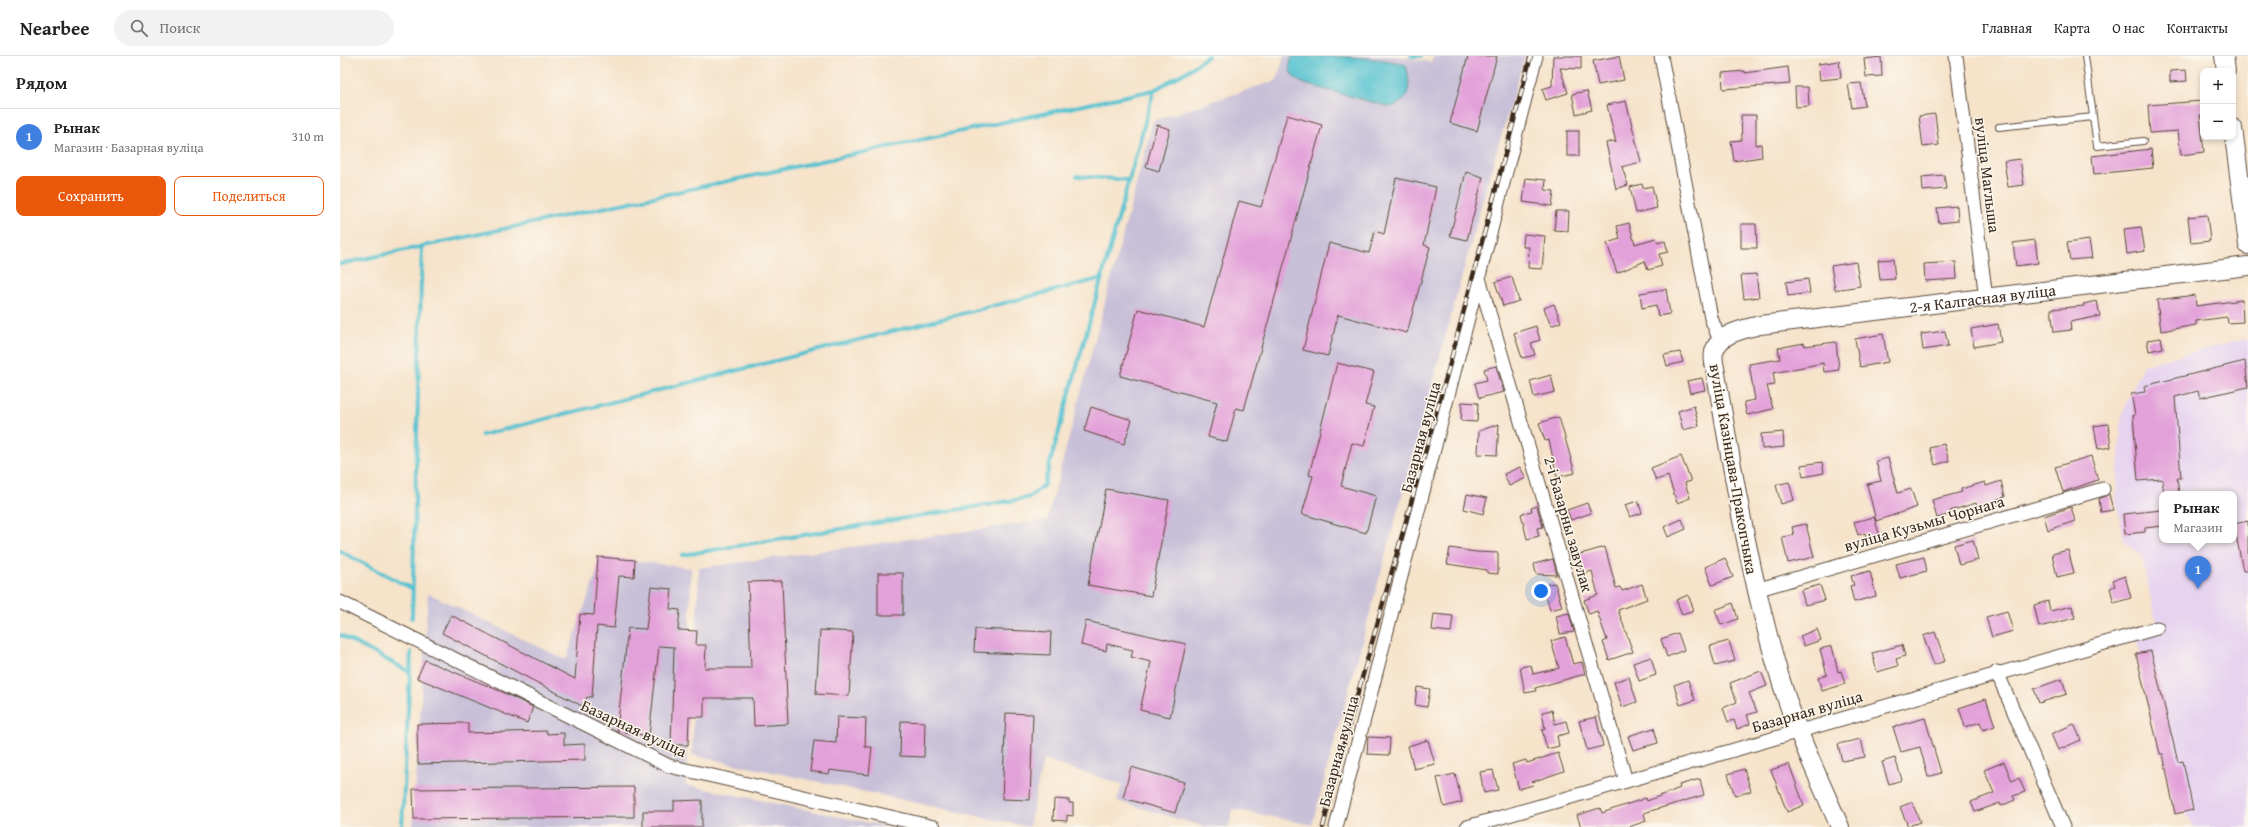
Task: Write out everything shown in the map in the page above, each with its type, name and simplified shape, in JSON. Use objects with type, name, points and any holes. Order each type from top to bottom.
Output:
[{"type":"street","name":"Базарная вуліца","points":[[1336,827],[1536,56]]},
{"type":"street","name":"вуліца Казінцава-Пракопчыка","points":[[1661,56],[1711,318],[1720,341],[1714,353],[1715,368],[1756,590],[1781,682],[1799,732],[1840,827]]},
{"type":"street","name":"вуліца Маглыша","points":[[1956,56],[1986,299]]},
{"type":"street","points":[[2224,56],[2226,68]]},
{"type":"street","points":[[2235,140],[2248,245]]},
{"type":"street","name":"2-я Калгасная вуліца","points":[[1720,341],[1736,331],[1760,325],[1986,299],[2248,266]]},
{"type":"street","name":"2-і Базарны завулак","points":[[1479,278],[1626,781]]},
{"type":"street","name":"вуліца Кузьмы Чорнага","points":[[1756,590],[2103,489]]},
{"type":"street","name":"Базарная вуліца","points":[[340,602],[669,766],[934,827]]},
{"type":"street","name":"Базарная вуліца","points":[[1467,827],[1799,732],[1997,672],[2157,628]]},
{"type":"street","points":[[1997,672],[2063,827]]},
{"type":"lane","points":[[2085,56],[2096,146],[2143,141]]},
{"type":"lane","points":[[1999,127],[2093,117]]},
{"type":"shaded area","points":[[1284,56],[1396,56],[1431,62],[1433,56],[1525,56],[1489,177],[1312,825],[1233,809],[1229,827],[1206,827],[1117,801],[1122,784],[1043,760],[1029,827],[692,755],[699,568],[1047,520],[1153,121],[1277,80]]},
{"type":"shaded area","points":[[2248,338],[2248,827],[2194,827],[2175,793],[2135,631],[2157,625],[2141,555],[2125,543],[2116,501],[2122,414],[2143,365]]},
{"type":"shaded area","points":[[602,557],[691,568],[686,785],[890,827],[413,827],[428,593],[566,660]]},
{"type":"water","points":[[1293,56],[1367,58],[1406,65],[1409,85],[1406,97],[1397,105],[1390,107],[1305,84],[1300,82],[1291,73],[1290,65]]},
{"type":"building","points":[[1468,56],[1497,56],[1477,131],[1450,123]]},
{"type":"building","points":[[1553,56],[1581,56],[1581,69],[1560,68],[1568,93],[1546,100],[1542,89],[1552,86]]},
{"type":"building","points":[[1619,56],[1624,80],[1598,85],[1593,61]]},
{"type":"building","points":[[1881,57],[1882,76],[1866,77],[1864,59]]},
{"type":"building","points":[[1839,61],[1841,78],[1820,80],[1818,64]]},
{"type":"building","points":[[1788,67],[1790,84],[1723,89],[1722,73],[1745,71],[1745,73]]},
{"type":"building","points":[[2186,70],[2187,81],[2170,82],[2170,71]]},
{"type":"building","points":[[1861,83],[1865,106],[1852,108],[1848,84]]},
{"type":"building","points":[[1795,87],[1808,87],[1809,106],[1796,107]]},
{"type":"building","points":[[1587,91],[1592,110],[1576,114],[1572,94]]},
{"type":"building","points":[[1626,101],[1641,162],[1622,167],[1628,185],[1616,189],[1606,143],[1613,141],[1616,143],[1607,105]]},
{"type":"building","points":[[2200,101],[2200,140],[2203,140],[2204,152],[2181,155],[2178,131],[2150,133],[2148,105]]},
{"type":"building","points":[[1935,114],[1939,145],[1923,147],[1919,116]]},
{"type":"building","points":[[1287,115],[1322,125],[1244,410],[1236,408],[1227,442],[1208,437],[1217,402],[1120,376],[1138,309],[1204,327],[1239,201],[1261,207]]},
{"type":"building","points":[[1741,115],[1756,115],[1756,145],[1761,144],[1762,157],[1734,161],[1731,141],[1742,140]]},
{"type":"building","points":[[1157,125],[1170,129],[1159,171],[1146,167]]},
{"type":"building","points":[[1567,131],[1579,131],[1579,156],[1567,156]]},
{"type":"building","points":[[2151,149],[2153,168],[2094,174],[2092,156]]},
{"type":"building","points":[[2020,159],[2024,185],[2008,187],[2004,161]]},
{"type":"building","points":[[1466,172],[1483,177],[1467,240],[1450,236]]},
{"type":"building","points":[[1944,175],[1946,189],[1923,191],[1922,177]]},
{"type":"building","points":[[1396,178],[1436,187],[1424,245],[1430,247],[1407,333],[1338,315],[1328,356],[1303,350],[1329,243],[1369,253],[1375,231],[1384,234]]},
{"type":"building","points":[[1526,178],[1546,180],[1545,190],[1554,191],[1552,206],[1523,202]]},
{"type":"building","points":[[1642,184],[1643,188],[1652,186],[1657,208],[1636,213],[1630,187]]},
{"type":"building","points":[[1957,206],[1958,221],[1939,223],[1937,208]]},
{"type":"building","points":[[1556,211],[1569,211],[1568,231],[1554,230]]},
{"type":"building","points":[[2207,215],[2210,241],[2191,243],[2188,217]]},
{"type":"building","points":[[1629,223],[1635,244],[1656,238],[1658,243],[1665,241],[1668,252],[1659,254],[1662,266],[1648,270],[1645,261],[1617,273],[1607,243],[1620,239],[1617,226]]},
{"type":"building","points":[[1741,224],[1756,224],[1757,248],[1741,248]]},
{"type":"building","points":[[2141,227],[2145,251],[2127,254],[2124,229]]},
{"type":"building","points":[[1524,234],[1545,236],[1542,269],[1528,268],[1529,247],[1523,247]]},
{"type":"building","points":[[2035,240],[2038,263],[2016,266],[2013,243]]},
{"type":"building","points":[[2089,240],[2092,258],[2070,260],[2067,243]]},
{"type":"building","points":[[1893,259],[1895,279],[1880,280],[1878,260]]},
{"type":"building","points":[[1856,262],[1860,286],[1835,290],[1831,266]]},
{"type":"building","points":[[1956,262],[1957,279],[1925,281],[1924,264]]},
{"type":"building","points":[[1756,274],[1759,297],[1744,299],[1741,275]]},
{"type":"building","points":[[1512,277],[1519,301],[1503,306],[1495,282]]},
{"type":"building","points":[[1808,279],[1810,293],[1788,296],[1786,282]]},
{"type":"building","points":[[1666,289],[1670,314],[1658,316],[1656,305],[1642,308],[1640,293]]},
{"type":"building","points":[[2195,295],[2196,306],[2242,300],[2243,322],[2228,323],[2227,317],[2196,321],[2196,325],[2161,331],[2157,300]]},
{"type":"building","points":[[2097,301],[2100,316],[2070,322],[2071,330],[2054,332],[2051,309],[2084,306],[2083,304]]},
{"type":"building","points":[[1554,304],[1561,322],[1551,326],[1544,308]]},
{"type":"building","points":[[1998,324],[2001,342],[1974,347],[1971,329]]},
{"type":"building","points":[[1536,326],[1540,340],[1531,343],[1535,355],[1522,358],[1514,333]]},
{"type":"building","points":[[1945,331],[1948,346],[1923,350],[1921,334]]},
{"type":"building","points":[[1883,334],[1888,362],[1860,367],[1855,339]]},
{"type":"building","points":[[2161,338],[2163,348],[2149,351],[2147,340]]},
{"type":"building","points":[[1836,342],[1839,370],[1824,372],[1823,363],[1773,373],[1775,385],[1767,386],[1773,409],[1747,415],[1744,402],[1755,400],[1749,364],[1780,359],[1778,348],[1804,343],[1805,346]]},
{"type":"building","points":[[1680,352],[1683,362],[1667,366],[1664,355]]},
{"type":"building","points":[[2245,361],[2248,387],[2200,398],[2198,391],[2175,397],[2181,478],[2177,478],[2179,491],[2164,491],[2162,479],[2138,481],[2133,415],[2135,415],[2131,394],[2145,392],[2144,386]]},
{"type":"building","points":[[1337,363],[1374,372],[1365,405],[1374,407],[1364,446],[1352,443],[1341,486],[1376,496],[1366,533],[1302,514],[1313,476],[1309,475]]},
{"type":"building","points":[[1496,366],[1504,392],[1479,398],[1475,383],[1487,380],[1484,369]]},
{"type":"building","points":[[1551,375],[1555,392],[1534,397],[1530,381]]},
{"type":"building","points":[[1702,378],[1705,390],[1690,393],[1687,381]]},
{"type":"building","points":[[1462,402],[1478,403],[1477,422],[1461,421]]},
{"type":"building","points":[[1694,406],[1699,426],[1683,430],[1678,411]]},
{"type":"building","points":[[1091,407],[1132,420],[1124,444],[1084,431]]},
{"type":"building","points":[[1559,417],[1575,473],[1557,477],[1549,440],[1545,441],[1539,423]]},
{"type":"building","points":[[1499,424],[1497,455],[1478,454],[1479,431]]},
{"type":"building","points":[[2108,424],[2111,447],[2098,449],[2094,426]]},
{"type":"building","points":[[1783,432],[1784,447],[1762,449],[1761,434]]},
{"type":"building","points":[[1944,444],[1949,461],[1935,465],[1930,448]]},
{"type":"building","points":[[1681,456],[1691,481],[1685,483],[1690,498],[1677,503],[1668,476],[1656,480],[1651,468]]},
{"type":"building","points":[[2091,456],[2098,480],[2063,492],[2055,467]]},
{"type":"building","points":[[1888,458],[1898,493],[1911,489],[1917,507],[1876,521],[1867,484],[1881,481],[1876,461]]},
{"type":"building","points":[[1822,462],[1824,473],[1803,477],[1801,465]]},
{"type":"building","points":[[1520,467],[1526,478],[1509,486],[1504,474]]},
{"type":"building","points":[[2001,481],[2005,497],[1997,499],[1999,505],[1979,511],[1976,503],[1950,511],[1951,514],[1937,518],[1932,500],[1962,492],[1961,489],[1985,482],[1986,486]]},
{"type":"building","points":[[1789,482],[1794,500],[1781,504],[1776,485]]},
{"type":"building","points":[[1106,489],[1169,500],[1151,596],[1088,585]]},
{"type":"building","points":[[1467,494],[1487,498],[1483,514],[1464,509]]},
{"type":"building","points":[[2109,494],[2113,510],[2101,512],[2099,499]]},
{"type":"building","points":[[1638,501],[1642,513],[1630,517],[1625,505]]},
{"type":"building","points":[[1587,503],[1591,513],[1571,520],[1567,510]]},
{"type":"building","points":[[1537,506],[1543,527],[1537,528],[1539,536],[1527,539],[1521,514],[1532,511],[1531,508]]},
{"type":"building","points":[[2071,507],[2075,521],[2048,530],[2044,516]]},
{"type":"building","points":[[2159,510],[2159,526],[2145,528],[2145,532],[2125,534],[2123,514]]},
{"type":"building","points":[[1874,517],[1881,540],[1868,544],[1865,533],[1858,535],[1854,522]]},
{"type":"building","points":[[1682,519],[1686,529],[1668,537],[1664,527]]},
{"type":"building","points":[[2248,521],[2248,571],[2243,571],[2237,540],[2237,523]]},
{"type":"building","points":[[1806,524],[1814,557],[1788,563],[1782,537],[1794,535],[1792,527]]},
{"type":"building","points":[[1973,540],[1978,560],[1959,565],[1954,545]]},
{"type":"building","points":[[1605,547],[1616,588],[1620,587],[1622,591],[1642,584],[1647,599],[1618,610],[1633,652],[1609,660],[1603,642],[1607,640],[1597,611],[1589,614],[1584,600],[1598,595],[1592,571],[1582,574],[1577,555]]},
{"type":"building","points":[[1450,548],[1476,552],[1498,553],[1498,574],[1487,573],[1487,570],[1447,564]]},
{"type":"building","points":[[2068,550],[2074,573],[2057,577],[2052,554]]},
{"type":"building","points":[[598,557],[635,560],[634,577],[619,576],[614,628],[597,626],[592,697],[587,697],[582,706],[442,633],[451,615],[575,679],[580,614],[594,615]]},
{"type":"building","points":[[1924,557],[1927,571],[1900,578],[1896,564]]},
{"type":"building","points":[[1725,558],[1733,577],[1712,585],[1705,567]]},
{"type":"building","points":[[1553,559],[1557,575],[1536,574],[1534,564]]},
{"type":"building","points":[[1870,571],[1876,596],[1854,602],[1850,586],[1854,585],[1851,576]]},
{"type":"building","points":[[878,573],[903,573],[903,615],[878,615]]},
{"type":"building","points":[[2125,576],[2131,598],[2114,603],[2110,588],[2115,586],[2113,580]]},
{"type":"building","points":[[782,581],[788,724],[754,726],[753,698],[704,698],[704,717],[689,717],[688,745],[671,745],[674,647],[659,646],[649,736],[617,731],[628,628],[646,629],[651,587],[672,589],[670,609],[680,610],[678,630],[697,631],[696,645],[706,645],[705,668],[751,668],[748,582]]},
{"type":"building","points":[[1555,583],[1562,607],[1550,610],[1543,585]]},
{"type":"building","points":[[1820,585],[1825,600],[1805,605],[1801,590]]},
{"type":"building","points":[[1688,595],[1694,610],[1682,614],[1676,600]]},
{"type":"building","points":[[2048,601],[2050,611],[2072,606],[2075,618],[2039,627],[2034,605]]},
{"type":"building","points":[[1733,603],[1738,619],[1721,625],[1715,610]]},
{"type":"building","points":[[2007,611],[2013,631],[1992,637],[1986,617]]},
{"type":"building","points":[[1569,613],[1574,632],[1560,634],[1556,616]]},
{"type":"building","points":[[1434,614],[1453,616],[1451,632],[1432,630]]},
{"type":"building","points":[[1086,621],[1186,644],[1170,717],[1140,710],[1151,662],[1131,657],[1133,650],[1107,644],[1106,651],[1081,645]]},
{"type":"building","points":[[975,629],[1051,632],[1050,655],[974,652]]},
{"type":"building","points":[[1817,629],[1821,640],[1804,646],[1800,636]]},
{"type":"building","points":[[820,630],[853,632],[849,696],[816,694]]},
{"type":"building","points":[[1935,632],[1945,661],[1934,665],[1923,636]]},
{"type":"building","points":[[1678,633],[1684,650],[1667,657],[1661,639]]},
{"type":"building","points":[[1565,637],[1573,664],[1582,662],[1585,674],[1535,688],[1536,691],[1525,693],[1520,667],[1531,665],[1533,674],[1559,668],[1551,641]]},
{"type":"building","points":[[1729,641],[1735,661],[1715,666],[1710,646]]},
{"type":"building","points":[[1902,645],[1905,656],[1896,659],[1898,666],[1877,672],[1872,653]]},
{"type":"building","points":[[1832,646],[1838,672],[1841,671],[1845,684],[1822,691],[1818,678],[1827,675],[1820,649]]},
{"type":"building","points":[[2151,651],[2178,762],[2183,761],[2193,810],[2175,814],[2163,754],[2160,754],[2136,654]]},
{"type":"building","points":[[1651,657],[1656,675],[1639,681],[1633,663]]},
{"type":"building","points":[[425,660],[500,691],[533,707],[527,723],[417,678]]},
{"type":"building","points":[[1761,671],[1767,686],[1749,693],[1757,712],[1747,715],[1750,724],[1737,729],[1734,720],[1728,722],[1723,708],[1737,702],[1730,683]]},
{"type":"building","points":[[1629,677],[1637,702],[1622,707],[1614,682]]},
{"type":"building","points":[[2062,679],[2067,694],[2039,703],[2034,689]]},
{"type":"building","points":[[1688,680],[1695,700],[1680,705],[1674,685]]},
{"type":"building","points":[[1417,687],[1430,689],[1427,707],[1415,705]]},
{"type":"building","points":[[1986,699],[1995,726],[1983,730],[1980,722],[1965,727],[1959,708]]},
{"type":"building","points":[[1552,710],[1555,724],[1566,721],[1569,733],[1557,736],[1559,746],[1547,749],[1542,730],[1545,729],[1542,712]]},
{"type":"building","points":[[1006,713],[1033,714],[1030,800],[1002,799]]},
{"type":"building","points":[[837,717],[866,718],[865,747],[872,747],[869,775],[830,770],[829,774],[810,771],[814,741],[836,743]]},
{"type":"building","points":[[1596,717],[1603,746],[1587,750],[1579,721]]},
{"type":"building","points":[[1925,718],[1941,773],[1928,777],[1920,747],[1901,752],[1893,727]]},
{"type":"building","points":[[901,721],[925,722],[924,757],[900,756]]},
{"type":"building","points":[[468,723],[468,733],[547,731],[547,734],[564,733],[564,745],[585,744],[585,760],[418,764],[417,724]]},
{"type":"building","points":[[2074,724],[2081,740],[2058,750],[2051,734]]},
{"type":"building","points":[[1654,728],[1658,743],[1633,750],[1628,736]]},
{"type":"building","points":[[1368,737],[1390,738],[1389,755],[1367,754]]},
{"type":"building","points":[[1861,739],[1865,757],[1842,761],[1838,744]]},
{"type":"building","points":[[1428,740],[1435,764],[1414,769],[1408,746]]},
{"type":"building","points":[[1558,753],[1564,771],[1532,782],[1533,785],[1519,789],[1512,764],[1526,760],[1527,763]]},
{"type":"building","points":[[1895,758],[1902,780],[1889,784],[1882,762]]},
{"type":"building","points":[[2004,762],[2012,781],[2019,778],[2025,792],[2013,796],[2015,800],[2001,806],[2000,803],[1975,812],[1971,802],[1994,793],[1984,770]]},
{"type":"building","points":[[1789,764],[1804,805],[1787,812],[1771,770]]},
{"type":"building","points":[[1131,767],[1184,782],[1175,813],[1123,798]]},
{"type":"building","points":[[1744,769],[1751,791],[1735,796],[1728,774]]},
{"type":"building","points":[[1493,770],[1498,790],[1484,793],[1480,772]]},
{"type":"building","points":[[1455,774],[1462,802],[1444,807],[1437,778]]},
{"type":"building","points":[[1700,779],[1704,795],[1644,813],[1646,821],[1629,827],[1581,827],[1577,815],[1600,808],[1602,813],[1646,798],[1647,801],[1680,788],[1679,785]]},
{"type":"building","points":[[634,787],[634,817],[414,819],[413,789]]},
{"type":"building","points":[[1054,799],[1069,800],[1069,803],[1073,803],[1073,816],[1067,815],[1067,821],[1053,820]]},
{"type":"building","points":[[702,800],[702,827],[643,827],[643,811],[674,811],[674,801]]},
{"type":"building","points":[[1912,802],[1920,822],[1908,826],[1900,807]]},
{"type":"waterway","points":[[340,264],[1154,90],[1186,72],[1208,56]]},
{"type":"waterway","points":[[1411,56],[1421,56]]},
{"type":"waterway","points":[[682,555],[1016,500],[1030,497],[1044,485],[1154,90]]},
{"type":"waterway","points":[[1077,176],[1128,180]]},
{"type":"waterway","points":[[412,618],[422,246]]},
{"type":"waterway","points":[[482,435],[1103,278]]},
{"type":"waterway","points":[[340,551],[413,589]]},
{"type":"waterway","points":[[340,635],[410,672]]},
{"type":"waterway","points":[[402,827],[411,652]]},
{"type":"railway","points":[[1323,827],[1345,739],[1449,367],[1531,56]]},
{"type":"place","name":"Рынак","points":[[2198,589]]}]
